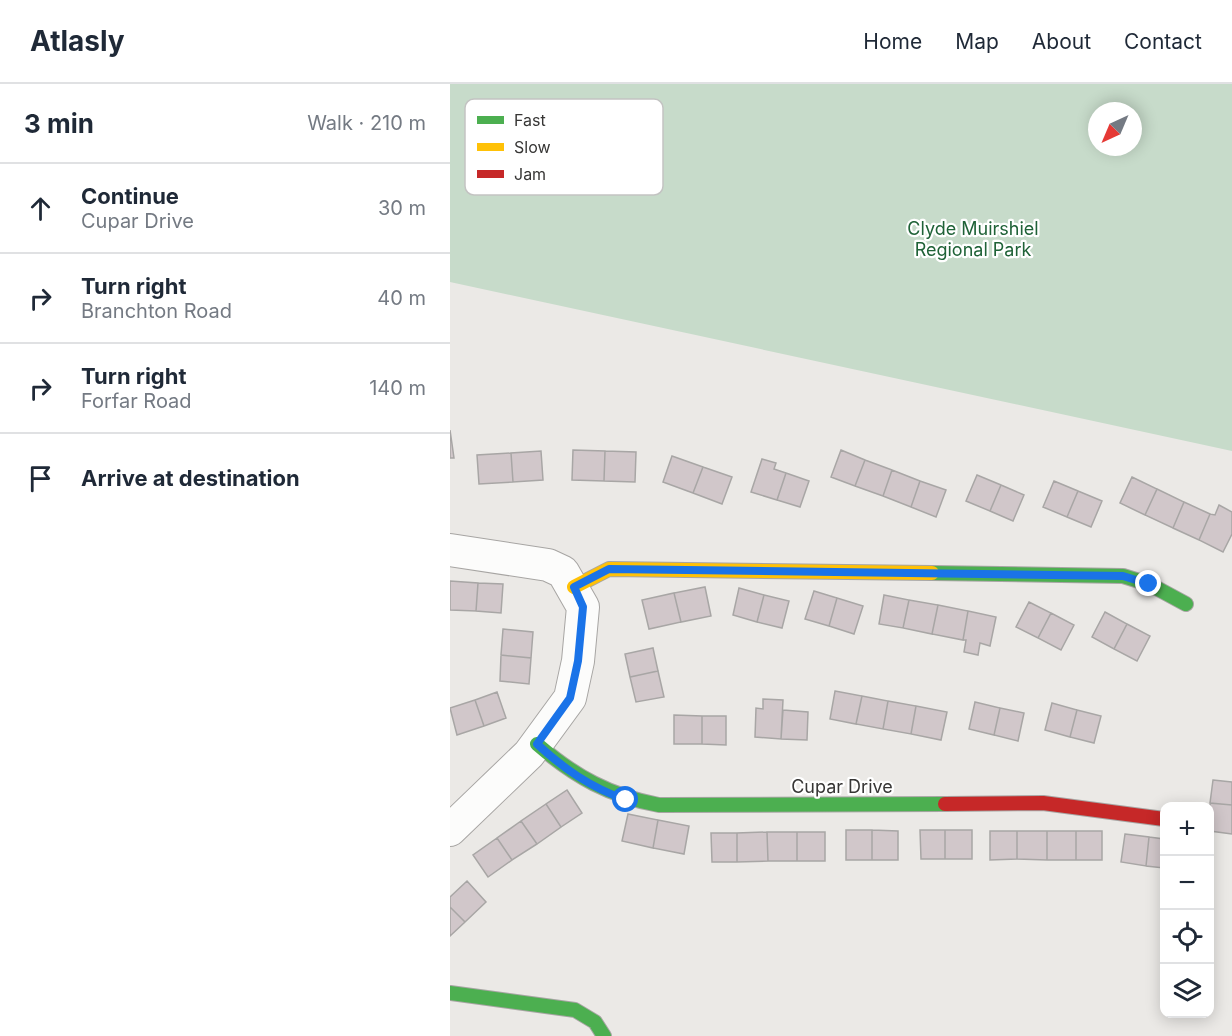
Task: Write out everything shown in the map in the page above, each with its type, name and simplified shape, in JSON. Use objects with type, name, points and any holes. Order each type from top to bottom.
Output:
[{"type":"street","points":[[450,550],[548,565],[563,572],[574,587],[583,607],[578,661],[570,698],[537,744],[450,830]]},
{"type":"street","points":[[574,587],[609,569],[1123,576],[1149,584],[1186,604]]},
{"type":"street","name":"Cupar Drive","points":[[537,744],[565,770],[600,791],[626,800],[659,805],[1043,803],[1160,818]]},
{"type":"street","points":[[450,993],[575,1010],[595,1022],[604,1036]]},
{"type":"green space","name":"Clyde Muirshiel Regional Park","points":[[450,84],[1232,84],[1232,451],[450,282]]},
{"type":"building","points":[[450,430],[454,458],[450,458]]},
{"type":"building","points":[[573,450],[605,451],[604,481],[572,480]]},
{"type":"building","points":[[841,450],[865,460],[855,486],[831,477]]},
{"type":"building","points":[[541,451],[543,480],[513,482],[511,453]]},
{"type":"building","points":[[605,451],[636,452],[635,482],[604,481]]},
{"type":"building","points":[[511,453],[513,482],[479,484],[477,455]]},
{"type":"building","points":[[672,456],[703,467],[693,493],[663,482]]},
{"type":"building","points":[[762,459],[776,463],[774,469],[786,473],[777,500],[751,492]]},
{"type":"building","points":[[865,460],[892,470],[883,496],[855,486]]},
{"type":"building","points":[[703,467],[732,477],[722,504],[693,493]]},
{"type":"building","points":[[892,470],[920,481],[911,507],[883,496]]},
{"type":"building","points":[[786,473],[809,481],[800,507],[777,500]]},
{"type":"building","points":[[977,475],[1001,485],[990,511],[966,501]]},
{"type":"building","points":[[1132,477],[1157,489],[1145,515],[1120,503]]},
{"type":"building","points":[[920,481],[946,490],[936,517],[911,507]]},
{"type":"building","points":[[1054,481],[1078,491],[1067,517],[1043,507]]},
{"type":"building","points":[[1001,485],[1024,495],[1013,521],[990,511]]},
{"type":"building","points":[[1157,489],[1184,502],[1173,528],[1145,515]]},
{"type":"building","points":[[1078,491],[1102,501],[1091,527],[1067,517]]},
{"type":"building","points":[[1184,502],[1210,514],[1199,540],[1173,528]]},
{"type":"building","points":[[1219,505],[1232,512],[1232,534],[1223,552],[1199,540],[1210,514],[1215,515]]},
{"type":"building","points":[[450,581],[478,583],[476,611],[450,610]]},
{"type":"building","points":[[478,583],[503,584],[501,613],[476,611]]},
{"type":"building","points":[[705,587],[711,616],[681,622],[674,593]]},
{"type":"building","points":[[739,588],[764,595],[757,622],[733,615]]},
{"type":"building","points":[[814,591],[837,598],[829,626],[805,619]]},
{"type":"building","points":[[674,593],[681,622],[649,629],[642,600]]},
{"type":"building","points":[[764,595],[789,601],[782,628],[757,622]]},
{"type":"building","points":[[884,595],[909,600],[903,628],[879,624]]},
{"type":"building","points":[[837,598],[863,606],[854,634],[829,626]]},
{"type":"building","points":[[909,600],[938,605],[932,634],[903,628]]},
{"type":"building","points":[[1029,602],[1051,613],[1038,638],[1016,627]]},
{"type":"building","points":[[938,605],[968,611],[963,640],[932,634]]},
{"type":"building","points":[[968,611],[996,617],[990,646],[980,643],[978,655],[964,652],[966,640],[963,640]]},
{"type":"building","points":[[1105,612],[1127,624],[1114,649],[1092,637]]},
{"type":"building","points":[[1051,613],[1074,625],[1061,650],[1038,638]]},
{"type":"building","points":[[1127,624],[1150,636],[1137,661],[1114,649]]},
{"type":"building","points":[[503,629],[533,632],[531,658],[501,655]]},
{"type":"building","points":[[653,648],[658,671],[630,677],[625,654]]},
{"type":"building","points":[[501,655],[531,658],[529,684],[500,681]]},
{"type":"building","points":[[658,671],[664,697],[636,702],[630,677]]},
{"type":"building","points":[[835,691],[862,696],[856,724],[830,719]]},
{"type":"building","points":[[497,692],[506,718],[484,726],[475,700]]},
{"type":"building","points":[[862,696],[888,701],[883,729],[856,724]]},
{"type":"building","points":[[763,699],[783,700],[781,739],[755,737],[756,708],[763,709]]},
{"type":"building","points":[[475,700],[484,726],[457,735],[450,708]]},
{"type":"building","points":[[888,701],[916,706],[911,734],[883,729]]},
{"type":"building","points":[[975,702],[1000,708],[994,735],[969,729]]},
{"type":"building","points":[[1052,703],[1077,710],[1070,737],[1045,730]]},
{"type":"building","points":[[916,706],[947,712],[941,740],[911,734]]},
{"type":"building","points":[[1000,708],[1024,713],[1018,741],[994,735]]},
{"type":"building","points":[[783,710],[808,712],[807,740],[781,739]]},
{"type":"building","points":[[1077,710],[1101,716],[1094,743],[1070,737]]},
{"type":"building","points":[[674,715],[702,716],[702,744],[674,744]]},
{"type":"building","points":[[702,716],[726,716],[726,745],[702,744]]},
{"type":"building","points":[[1213,780],[1232,782],[1232,805],[1210,802]]},
{"type":"building","points":[[567,790],[582,813],[561,827],[546,804]]},
{"type":"building","points":[[1214,803],[1232,805],[1232,834],[1214,832]]},
{"type":"building","points":[[546,804],[561,827],[537,844],[521,821]]},
{"type":"building","points":[[628,814],[658,820],[653,848],[622,841]]},
{"type":"building","points":[[658,820],[689,826],[684,854],[653,848]]},
{"type":"building","points":[[521,821],[537,844],[512,860],[497,838]]},
{"type":"building","points":[[846,830],[872,830],[872,860],[846,860]]},
{"type":"building","points":[[872,830],[898,831],[898,860],[872,860]]},
{"type":"building","points":[[920,830],[945,830],[945,859],[921,859]]},
{"type":"building","points":[[945,830],[972,830],[972,859],[945,859]]},
{"type":"building","points":[[990,831],[1017,831],[1017,859],[990,860]]},
{"type":"building","points":[[1017,831],[1047,831],[1047,860],[1017,859]]},
{"type":"building","points":[[1047,831],[1076,831],[1076,860],[1047,860]]},
{"type":"building","points":[[1076,831],[1102,831],[1102,860],[1076,860]]},
{"type":"building","points":[[767,832],[797,832],[797,861],[768,861]]},
{"type":"building","points":[[767,832],[768,861],[737,862],[737,833]]},
{"type":"building","points":[[797,832],[825,832],[825,861],[797,861]]},
{"type":"building","points":[[711,833],[737,833],[737,862],[712,862]]},
{"type":"building","points":[[1125,834],[1149,837],[1146,866],[1121,862]]},
{"type":"building","points":[[1149,837],[1160,838],[1160,868],[1146,866]]},
{"type":"building","points":[[497,838],[512,860],[488,877],[473,855]]},
{"type":"building","points":[[467,881],[486,902],[465,922],[450,907],[450,897]]},
{"type":"building","points":[[450,907],[465,922],[450,936]]},
{"type":"traffic: fast","points":[[932,573],[1123,576],[1149,584],[1186,604]]},
{"type":"traffic: fast","points":[[537,744],[565,766],[594,784],[625,796],[659,805],[945,804]]},
{"type":"traffic: fast","points":[[450,993],[575,1010],[595,1022],[604,1036]]},
{"type":"traffic: slow","points":[[574,587],[609,569],[932,573]]},
{"type":"traffic: jam","points":[[945,804],[1043,803],[1160,818]]},
{"type":"route","points":[[626,800],[600,791],[565,770],[537,744],[570,698],[578,661],[583,607],[574,587],[609,569],[1123,576],[1149,584]]}]
